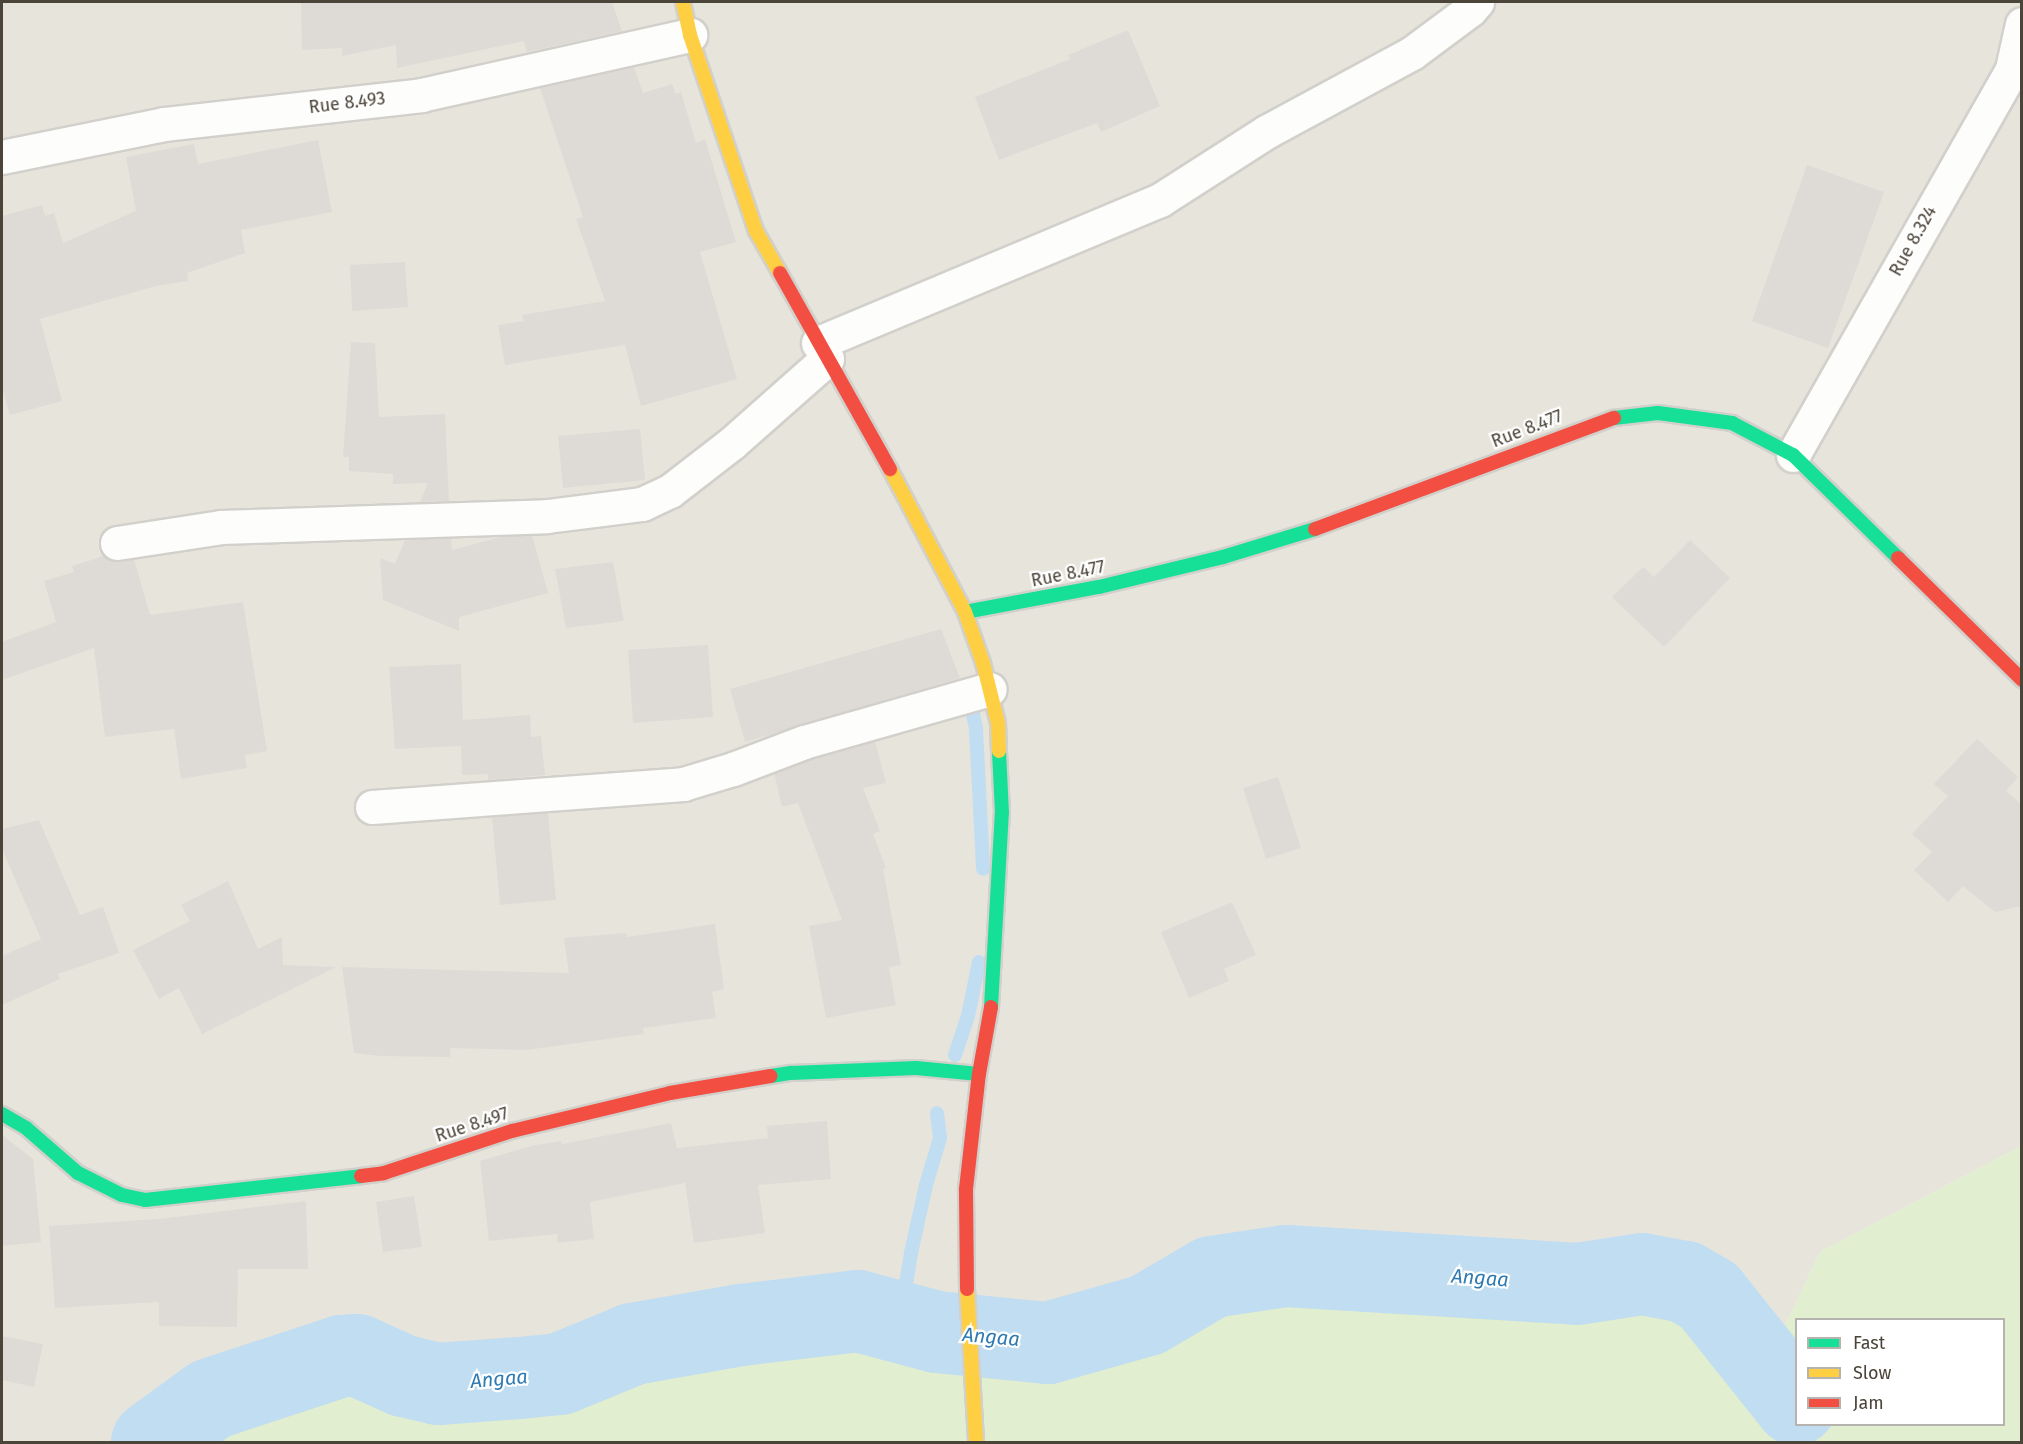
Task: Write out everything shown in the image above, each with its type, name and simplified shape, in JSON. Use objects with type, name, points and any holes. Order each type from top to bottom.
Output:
[{"type":"street","points":[[683,2],[690,35],[756,231],[885,460],[965,612],[990,689],[998,723],[1002,813],[991,1008],[979,1074],[966,1189],[967,1306],[976,1443]]},
{"type":"street","points":[[117,543],[221,527],[547,516],[642,504],[670,491],[732,443],[822,351],[1160,200],[1266,132],[1412,53],[1470,10],[1477,2]]},
{"type":"street","name":"Rue 8.324","points":[[1793,455],[2017,71],[2022,24]]},
{"type":"street","name":"Rue 8.493","points":[[2,157],[164,124],[421,94],[690,35]]},
{"type":"street","name":"Rue 8.477","points":[[965,612],[1099,587],[1223,557],[1349,518],[1609,418],[1658,413],[1732,423],[1793,455],[2022,680]]},
{"type":"street","points":[[372,807],[682,784],[733,770],[804,742],[990,689]]},
{"type":"street","name":"Rue 8.497","points":[[2,1114],[26,1128],[78,1173],[122,1195],[145,1200],[384,1173],[512,1131],[670,1093],[791,1073],[916,1068],[979,1074]]},
{"type":"shaded area","points":[[2,2],[2021,2],[2021,1146],[1820,1252],[1765,1368],[1709,1296],[1642,1274],[1577,1284],[1212,1277],[1147,1315],[1048,1343],[937,1332],[900,1321],[741,1325],[633,1344],[560,1374],[438,1384],[404,1376],[357,1355],[342,1356],[211,1399],[152,1442],[2,1442]]},
{"type":"green space","points":[[2021,1146],[2021,1442],[152,1442],[211,1399],[342,1356],[357,1355],[404,1376],[438,1384],[519,1378],[560,1374],[633,1344],[741,1325],[858,1311],[937,1332],[1048,1343],[1147,1315],[1212,1277],[1286,1266],[1577,1284],[1642,1274],[1685,1282],[1709,1296],[1765,1368],[1820,1252]]},
{"type":"building","points":[[301,2],[612,2],[622,31],[527,52],[524,41],[397,68],[396,45],[342,56],[342,48],[302,50]]},
{"type":"building","points":[[1128,30],[1160,106],[1101,132],[1097,123],[999,160],[975,97],[1070,59],[1068,55]]},
{"type":"building","points":[[634,67],[643,93],[672,84],[676,94],[681,92],[696,143],[705,139],[736,242],[700,252],[737,379],[641,406],[625,345],[505,365],[498,325],[524,321],[522,315],[605,301],[576,219],[583,217],[540,88]]},
{"type":"building","points":[[318,140],[332,212],[241,230],[245,253],[187,273],[188,281],[156,286],[40,319],[62,401],[10,415],[2,387],[2,216],[42,205],[45,216],[54,213],[63,243],[136,211],[126,157],[194,144],[198,164]]},
{"type":"building","points":[[1807,165],[1884,192],[1828,348],[1752,321]]},
{"type":"building","points":[[405,262],[408,307],[352,311],[350,265]]},
{"type":"building","points":[[351,342],[375,343],[379,417],[445,414],[449,501],[420,502],[428,483],[393,484],[393,474],[349,471],[349,457],[343,457]]},
{"type":"building","points":[[640,429],[645,480],[563,488],[558,436]]},
{"type":"building","points":[[532,535],[548,593],[459,617],[459,631],[383,600],[380,558],[395,564],[405,540],[451,538],[452,550],[504,536]]},
{"type":"building","points":[[1690,540],[1730,578],[1664,647],[1612,597],[1643,567],[1654,577]]},
{"type":"building","points":[[104,556],[119,562],[134,559],[150,615],[243,602],[267,751],[245,755],[247,768],[181,779],[174,729],[105,737],[94,648],[2,680],[2,642],[56,622],[44,581],[74,572],[72,566]]},
{"type":"building","points":[[613,562],[624,621],[566,628],[555,569]]},
{"type":"building","points":[[941,629],[960,678],[745,742],[730,689]]},
{"type":"building","points":[[708,645],[713,717],[633,723],[628,650]]},
{"type":"building","points":[[461,664],[463,720],[530,715],[531,737],[541,736],[545,775],[488,780],[488,774],[462,775],[461,746],[395,749],[389,667]]},
{"type":"building","points":[[1977,739],[2018,777],[2006,791],[2022,805],[2022,906],[1995,912],[1963,886],[1948,902],[1914,870],[1932,852],[1912,834],[1948,796],[1934,784]]},
{"type":"building","points":[[875,741],[886,783],[863,788],[880,831],[873,834],[886,868],[883,869],[901,965],[889,967],[896,1005],[826,1018],[809,926],[842,920],[798,803],[782,807],[774,773]]},
{"type":"building","points":[[1278,777],[1301,848],[1266,859],[1243,788]]},
{"type":"building","points":[[548,813],[556,900],[500,905],[492,817]]},
{"type":"building","points":[[39,820],[80,915],[103,907],[119,953],[58,974],[60,979],[2,1005],[2,956],[41,939],[2,849],[2,829]]},
{"type":"building","points":[[228,881],[258,949],[282,937],[283,965],[336,967],[202,1034],[179,988],[159,999],[133,950],[190,921],[181,905]]},
{"type":"building","points":[[1232,902],[1256,955],[1224,969],[1229,981],[1189,998],[1161,932]]},
{"type":"building","points":[[715,924],[724,989],[712,992],[716,1018],[643,1028],[644,1034],[526,1050],[450,1048],[450,1057],[380,1056],[354,1053],[342,967],[569,973],[564,938],[626,933],[627,937]]},
{"type":"building","points":[[827,1121],[831,1179],[758,1185],[765,1233],[694,1243],[685,1183],[590,1202],[594,1239],[558,1243],[557,1234],[489,1241],[480,1161],[535,1145],[561,1141],[562,1144],[671,1123],[677,1148],[768,1138],[767,1126]]},
{"type":"building","points":[[2,1135],[33,1159],[41,1242],[2,1246]]},
{"type":"building","points":[[414,1196],[422,1247],[383,1252],[376,1202]]},
{"type":"building","points":[[306,1201],[308,1269],[238,1269],[237,1327],[159,1326],[159,1302],[55,1308],[49,1226],[159,1219]]},
{"type":"building","points":[[2,1336],[43,1344],[34,1387],[2,1380]]},
{"type":"waterway","points":[[970,700],[976,729],[983,869]]},
{"type":"waterway","points":[[955,1055],[968,1016],[979,962]]},
{"type":"waterway","points":[[900,1321],[911,1253],[926,1185],[940,1138],[937,1113]]},
{"type":"waterway","name":"Angaa","points":[[152,1442],[211,1399],[342,1356],[357,1355],[404,1376],[438,1384],[519,1378],[560,1374],[633,1344],[741,1325],[858,1311],[937,1332],[1048,1343],[1147,1315],[1212,1277],[1286,1266],[1577,1284],[1642,1274],[1685,1282],[1709,1296],[1795,1404]]},
{"type":"traffic: fast","points":[[1614,418],[1658,413],[1732,423],[1793,455],[1898,558]]},
{"type":"traffic: fast","points":[[965,612],[1099,587],[1223,557],[1315,529]]},
{"type":"traffic: fast","points":[[991,1007],[1002,813],[999,751]]},
{"type":"traffic: fast","points":[[771,1076],[791,1073],[916,1068],[979,1074]]},
{"type":"traffic: fast","points":[[2,1114],[26,1128],[78,1173],[122,1195],[145,1200],[361,1176]]},
{"type":"traffic: slow","points":[[683,2],[690,35],[756,231],[780,273]]},
{"type":"traffic: slow","points":[[890,469],[965,612],[983,663],[998,723],[999,751]]},
{"type":"traffic: slow","points":[[967,1289],[976,1442]]},
{"type":"traffic: jam","points":[[780,273],[890,469]]},
{"type":"traffic: jam","points":[[1315,529],[1614,418]]},
{"type":"traffic: jam","points":[[1898,558],[2022,680]]},
{"type":"traffic: jam","points":[[967,1289],[966,1189],[979,1074],[991,1007]]},
{"type":"traffic: jam","points":[[361,1176],[384,1173],[512,1131],[670,1093],[771,1076]]}]
